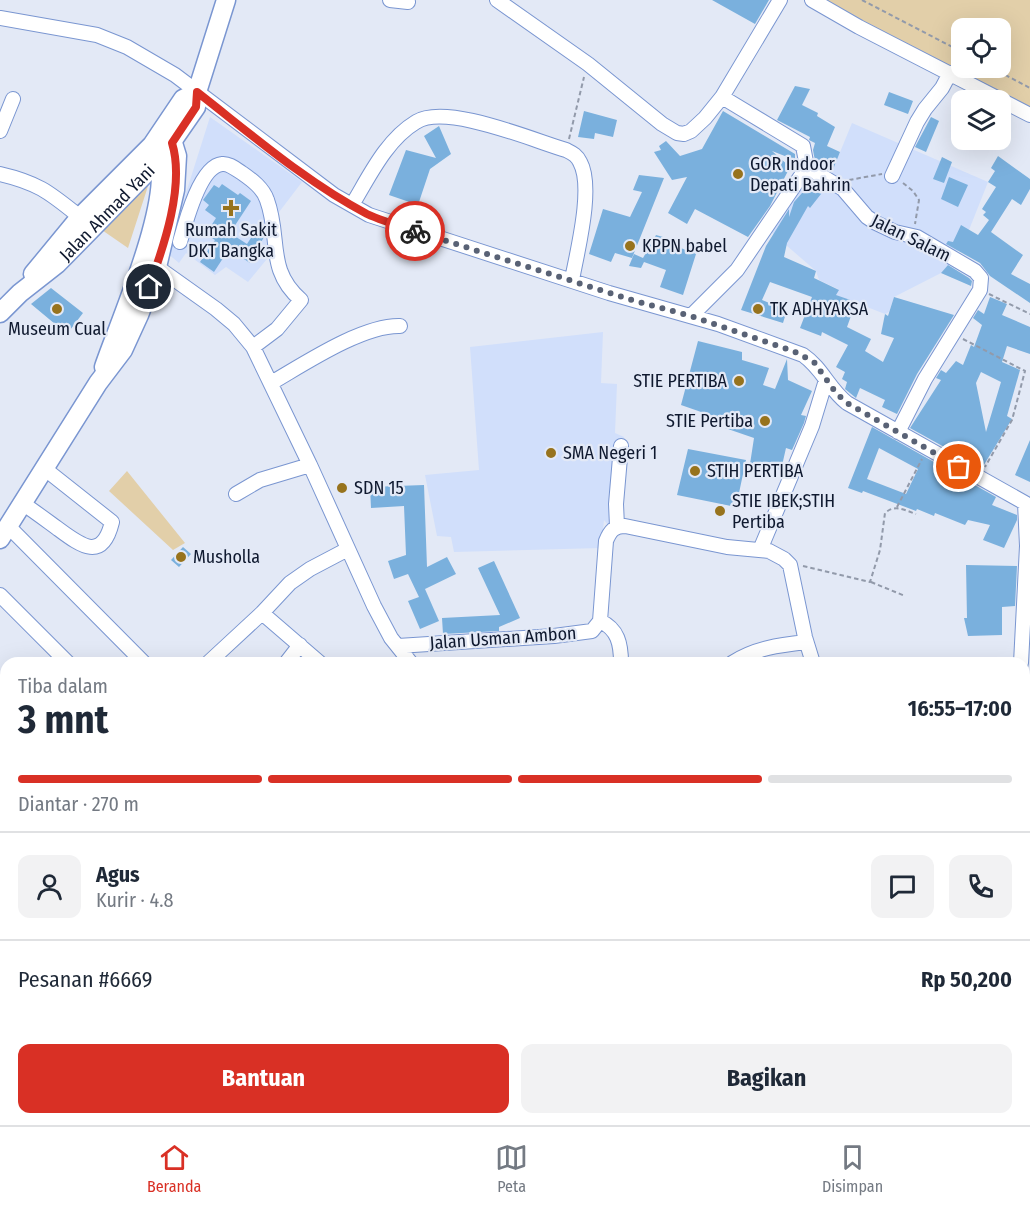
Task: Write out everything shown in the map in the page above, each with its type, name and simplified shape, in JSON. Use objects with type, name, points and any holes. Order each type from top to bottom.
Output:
[{"type":"main road","name":"Jalan Ahmad Yani","points":[[0,313],[20,293],[57,264],[196,107],[197,92],[226,0]]},
{"type":"main road","points":[[4,532],[98,383],[123,350],[140,315],[177,220],[177,156],[168,136]]},
{"type":"main road","name":"Jalan Ahmad Yani","points":[[20,293],[42,261],[80,217],[156,152]]},
{"type":"main road","points":[[98,383],[143,261],[162,172],[156,152]]},
{"type":"street","points":[[390,0],[408,2]]},
{"type":"street","points":[[497,0],[588,64],[662,124],[677,133],[684,134],[691,131],[705,118],[722,97],[780,0]]},
{"type":"street","points":[[812,0],[859,27],[1030,115]]},
{"type":"street","points":[[0,18],[110,39],[175,75],[272,150],[369,215],[635,301],[691,316],[803,355],[814,362],[825,380],[847,403],[1028,504],[1026,646]]},
{"type":"street","points":[[892,176],[917,122],[950,73]]},
{"type":"street","points":[[691,316],[737,270],[807,167],[804,146],[722,97]]},
{"type":"street","points":[[0,131],[13,99]]},
{"type":"street","points":[[352,205],[383,154],[415,122],[425,118],[440,115],[462,117],[566,150],[574,154],[581,162],[586,189],[572,280]]},
{"type":"street","points":[[180,242],[177,220],[193,200],[211,170],[219,164],[232,167],[261,188],[267,198],[279,272],[290,291],[301,300],[277,329],[253,347]]},
{"type":"street","name":"Jalan Salam","points":[[807,167],[836,183],[854,200],[867,218],[895,232],[913,236],[975,271],[981,278],[980,290]]},
{"type":"street","points":[[0,174],[43,188],[80,217]]},
{"type":"street","name":"Jalan Usman Ambon","points":[[157,267],[216,309],[234,324],[253,347],[374,606],[386,629],[406,657]]},
{"type":"street","points":[[898,432],[925,379],[980,290]]},
{"type":"street","points":[[271,383],[360,336],[387,326],[400,326]]},
{"type":"street","points":[[765,550],[812,426],[825,380]]},
{"type":"street","points":[[621,446],[616,504],[617,526],[650,530],[745,550],[765,550],[784,559],[790,565],[811,657]]},
{"type":"street","points":[[236,494],[260,480],[310,465]]},
{"type":"street","points":[[22,503],[82,546],[95,547],[108,536],[112,522],[45,469]]},
{"type":"street","name":"Jalan Usman Ambon","points":[[398,646],[592,631],[600,621],[606,541],[617,526]]},
{"type":"street","points":[[4,532],[138,657]]},
{"type":"street","points":[[214,657],[262,613],[290,583],[310,569],[348,549]]},
{"type":"street","points":[[0,595],[62,657]]},
{"type":"street","points":[[262,613],[313,657]]},
{"type":"street","points":[[600,621],[607,624],[616,635],[621,648],[621,657]]},
{"type":"street","points":[[742,657],[766,648],[806,642]]},
{"type":"street","points":[[291,657],[300,645]]},
{"type":"path","points":[[862,0],[951,46]]},
{"type":"path","points":[[566,150],[588,64]]},
{"type":"path","points":[[1011,78],[1030,88]]},
{"type":"path","points":[[836,183],[879,174],[892,176],[913,191],[919,200],[913,236]]},
{"type":"path","points":[[980,290],[1030,314]]},
{"type":"path","points":[[952,334],[1030,372]]},
{"type":"path","points":[[978,477],[1012,420],[1025,371]]},
{"type":"path","points":[[897,507],[927,449]]},
{"type":"path","points":[[870,582],[880,550],[885,513],[897,507],[916,514]]},
{"type":"path","points":[[790,565],[829,571],[870,582],[905,596]]},
{"type":"shaded area","points":[[819,0],[1030,0],[1030,111],[1011,101],[1011,90],[990,90],[967,78],[1011,78],[1011,18],[951,18],[951,69]]},
{"type":"shaded area","name":"Rumah Sakit DKT Bangka","points":[[210,117],[302,182],[273,220],[271,254],[248,282],[226,267],[215,275],[186,253],[179,263],[167,253]]},
{"type":"shaded area","points":[[852,123],[988,182],[969,230],[952,261],[941,273],[894,297],[889,312],[885,314],[836,295],[838,289],[819,280],[816,271],[771,232],[781,213],[809,179],[829,179]]},
{"type":"shaded area","points":[[149,183],[128,248],[99,228]]},
{"type":"shaded area","name":"SMA Negeri 1","points":[[603,332],[601,383],[617,384],[615,433],[624,437],[621,519],[612,530],[604,520],[601,548],[454,552],[451,537],[437,536],[425,475],[479,470],[470,347]]},
{"type":"shaded area","points":[[127,471],[185,543],[173,550],[109,491]]},
{"type":"building","points":[[712,0],[769,0],[755,24]]},
{"type":"building","points":[[795,86],[810,89],[802,105],[818,113],[817,116],[835,127],[827,146],[840,152],[832,172],[815,161],[813,150],[815,143],[809,140],[810,137],[777,120]]},
{"type":"building","points":[[889,92],[913,101],[908,114],[884,105]]},
{"type":"building","points":[[584,111],[617,120],[613,137],[595,133],[594,139],[578,137]]},
{"type":"building","name":"GOR Indoor Depati Bahrin","points":[[723,111],[795,154],[795,160],[772,151],[789,166],[789,169],[770,206],[748,237],[695,209],[687,224],[668,213],[687,177],[672,180],[654,152],[661,150],[659,146],[666,141],[680,156],[702,149]]},
{"type":"building","points":[[931,117],[939,121],[926,152],[915,147]]},
{"type":"building","points":[[439,126],[451,154],[430,169],[418,205],[389,195],[406,150],[436,158],[424,136]]},
{"type":"building","points":[[998,156],[1030,179],[1030,189],[1021,205],[1012,199],[991,232],[1023,255],[1011,274],[1030,284],[1030,303],[990,276],[980,263],[946,244],[948,241],[953,242],[961,225],[978,235],[989,220],[983,215],[986,212],[982,209],[996,187],[988,182],[995,171],[991,168]]},
{"type":"building","points":[[942,157],[952,162],[944,183],[933,179]]},
{"type":"building","name":"KPPN babel","points":[[639,175],[664,178],[632,258],[615,253],[611,262],[589,254],[603,209],[630,217],[642,192],[633,190]]},
{"type":"building","points":[[949,177],[968,185],[958,207],[941,199]]},
{"type":"building","points":[[222,184],[251,201],[230,233],[247,244],[260,224],[264,228],[265,235],[250,263],[229,249],[214,272],[200,262],[215,240],[206,234],[216,218],[205,210],[209,205],[203,200],[214,185],[219,188]]},
{"type":"building","points":[[810,184],[821,194],[810,208],[808,206],[787,243],[784,257],[816,271],[814,278],[839,290],[836,295],[856,302],[847,327],[871,339],[865,351],[883,362],[894,338],[881,334],[885,314],[888,316],[894,297],[954,315],[917,374],[897,414],[882,407],[885,400],[860,388],[856,398],[845,389],[847,382],[842,379],[845,372],[836,367],[848,345],[822,332],[821,336],[800,328],[812,297],[770,282],[762,300],[787,310],[783,323],[741,310],[766,246],[789,209],[789,217],[794,202]]},
{"type":"building","points":[[656,235],[670,239],[668,243],[696,254],[683,295],[660,287],[666,270],[644,262],[641,268],[629,266],[634,254],[643,258]]},
{"type":"building","points":[[948,265],[969,278],[972,281],[971,286],[941,273]]},
{"type":"building","name":"Museum Cual","points":[[51,288],[83,313],[67,334],[31,304]]},
{"type":"building","points":[[990,297],[1007,304],[1002,315],[1030,327],[1030,354],[1007,346],[1002,362],[1020,370],[1007,416],[1012,419],[982,468],[910,428],[941,380],[936,378],[941,370],[946,373],[956,361],[963,365],[971,345],[974,347],[982,325],[973,318],[978,310],[984,314]],"holes":[[[981,372],[1001,382],[986,432],[976,383]]]},
{"type":"building","points":[[698,341],[742,352],[742,360],[769,368],[763,385],[775,389],[787,359],[788,380],[812,391],[801,415],[806,416],[804,423],[792,450],[786,448],[781,470],[750,464],[754,438],[725,428],[727,421],[681,405]]},
{"type":"building","points":[[872,427],[996,497],[992,505],[1017,515],[1017,520],[1004,548],[983,540],[990,525],[968,520],[965,525],[935,513],[934,516],[917,509],[916,511],[863,491],[862,493],[848,488]],"holes":[[[879,448],[918,469],[906,494],[867,479]]]},
{"type":"building","points":[[1030,440],[1030,482],[1015,475]]},
{"type":"building","name":"STIH PERTIBA","points":[[688,449],[746,460],[736,507],[677,495]]},
{"type":"building","points":[[424,485],[427,567],[447,557],[456,574],[425,589],[439,621],[420,629],[408,601],[419,597],[408,574],[394,579],[388,561],[406,555],[404,506],[371,508],[370,487]]},
{"type":"building","name":"Musholla","points":[[183,547],[191,554],[179,567],[171,560]]},
{"type":"building","points":[[494,561],[520,618],[499,627],[499,631],[443,634],[442,618],[500,615],[478,568]]},
{"type":"building","points":[[966,565],[1017,566],[1015,606],[1002,607],[1002,635],[968,636],[964,618],[967,618]]},
{"type":"way so far","points":[[415,231],[635,301],[718,324],[803,355],[814,362],[825,380],[847,403],[959,467]]},
{"type":"place","name":"GOR Indoor Depati Bahrin","points":[[738,174]]},
{"type":"place","name":"Rumah Sakit DKT Bangka","points":[[231,208]]},
{"type":"place","name":"KPPN babel","points":[[630,246]]},
{"type":"place","name":"Museum Cual","points":[[57,309]]},
{"type":"place","name":"TK ADHYAKSA","points":[[758,309]]},
{"type":"place","name":"STIE PERTIBA","points":[[739,381]]},
{"type":"place","name":"STIE Pertiba","points":[[765,421]]},
{"type":"place","name":"SMA Negeri 1","points":[[551,453]]},
{"type":"place","name":"STIH PERTIBA","points":[[695,471]]},
{"type":"place","name":"SDN 15","points":[[342,488]]},
{"type":"place","name":"STIE IBEK;STIH Pertiba","points":[[720,511]]},
{"type":"place","name":"Musholla","points":[[181,557]]},
{"type":"route","points":[[149,287],[157,267],[175,190],[177,156],[172,143],[196,107],[197,92],[334,195],[369,215],[415,231]]}]
